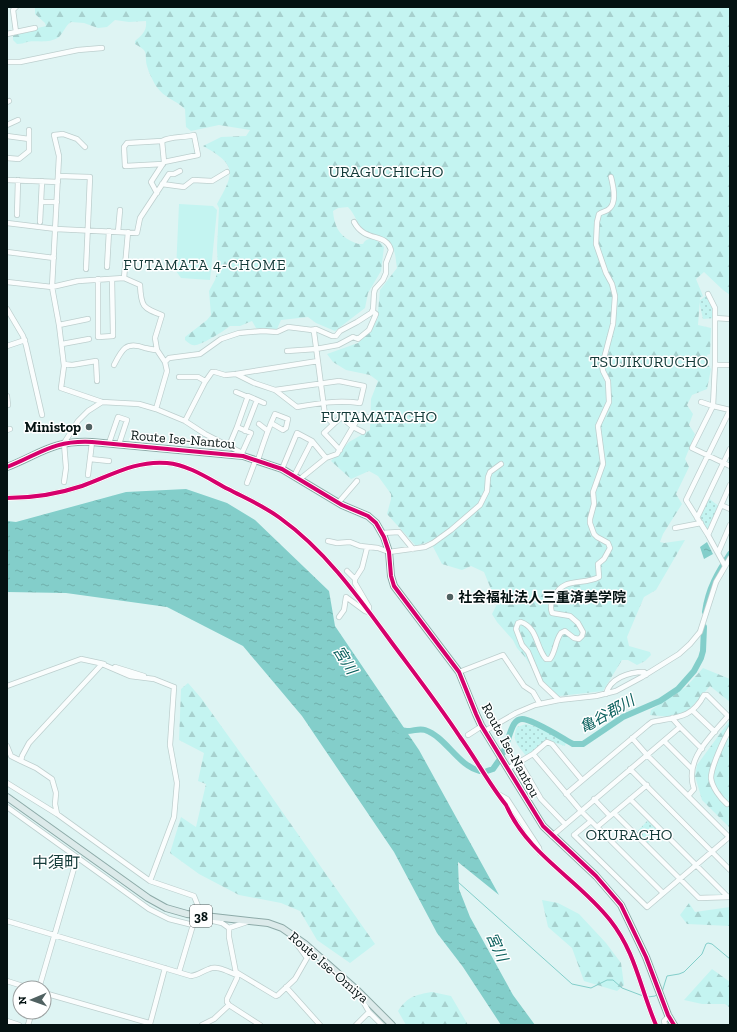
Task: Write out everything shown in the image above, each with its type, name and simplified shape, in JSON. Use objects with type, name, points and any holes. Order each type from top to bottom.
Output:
[{"type":"main road","name":"Route Ise-Nantou","points":[[7,467],[46,448],[64,443],[109,443],[243,454],[282,469],[338,503],[368,516],[376,523],[382,533],[389,552],[391,576],[394,586],[459,672],[476,714],[484,729],[509,768],[542,826],[596,876],[621,905],[646,957],[674,1025]]},
{"type":"main road","name":"Route Ise-Omiya","points":[[7,797],[148,898],[166,908],[176,912],[202,916],[268,923],[288,931],[358,991],[392,1025]]},
{"type":"street","points":[[16,7],[13,10],[16,32]]},
{"type":"street","points":[[7,34],[34,28]]},
{"type":"street","points":[[7,62],[20,62],[78,50],[102,48]]},
{"type":"street","points":[[7,125],[18,120]]},
{"type":"street","points":[[7,158],[19,159],[29,151],[29,130]]},
{"type":"street","points":[[85,147],[77,139],[63,134],[54,135],[59,156],[52,287],[64,364],[61,388],[102,402],[139,404],[156,409],[185,421],[243,454],[251,434],[237,427]]},
{"type":"street","points":[[194,135],[198,155],[164,163],[125,166],[124,147],[127,143],[162,141],[166,139],[186,138],[194,135]]},
{"type":"street","points":[[7,136],[29,139]]},
{"type":"street","points":[[157,193],[151,182],[164,163],[162,141]]},
{"type":"street","points":[[7,223],[56,229],[137,233],[140,218],[162,184],[169,174],[174,174],[180,171]]},
{"type":"street","points":[[162,184],[184,187],[193,180],[212,181],[227,172]]},
{"type":"street","points":[[58,176],[90,177],[86,269]]},
{"type":"street","points":[[559,700],[541,682],[528,652],[522,645],[516,625],[521,622],[527,625],[538,640],[543,655],[546,659],[550,659],[554,654],[558,637],[561,633],[565,631],[574,638],[579,639],[583,632],[578,623],[566,615],[552,613],[550,604],[558,590],[563,586],[575,582],[593,580],[599,577],[598,564],[610,548],[608,543],[594,534],[591,528],[590,519],[594,504],[592,492],[600,475],[602,464],[598,426],[609,402],[608,381],[602,366],[612,328],[615,296],[612,284],[606,273],[596,239],[597,217],[612,205],[614,198],[611,177]]},
{"type":"street","points":[[7,180],[58,182]]},
{"type":"street","points":[[17,214],[18,180]]},
{"type":"street","points":[[40,222],[42,181]]},
{"type":"street","points":[[41,202],[57,202]]},
{"type":"street","points":[[118,232],[120,210]]},
{"type":"street","points":[[354,222],[358,229],[366,234],[387,242],[391,250],[386,263],[386,273],[383,280],[375,289],[372,312]]},
{"type":"street","points":[[107,267],[109,231]]},
{"type":"street","points":[[124,278],[128,232]]},
{"type":"street","points":[[7,252],[54,258]]},
{"type":"street","points":[[7,282],[52,287],[78,281],[124,278],[140,285],[140,292],[146,309],[162,315],[155,338],[157,350],[165,362],[167,371],[156,409]]},
{"type":"street","points":[[98,279],[98,337],[113,336],[112,279]]},
{"type":"street","points":[[708,294],[715,308],[716,318],[713,406],[692,448],[730,466]]},
{"type":"street","points":[[7,309],[25,340],[42,415]]},
{"type":"street","points":[[165,362],[169,358],[200,354],[220,339],[239,333],[263,331],[277,332],[288,327],[312,330],[316,329],[332,336],[336,336],[340,331],[372,312]]},
{"type":"street","points":[[287,351],[316,349],[338,345],[353,337],[358,339],[369,330],[376,314],[372,312]]},
{"type":"street","points":[[716,318],[730,319]]},
{"type":"street","points":[[59,325],[88,319]]},
{"type":"street","points":[[312,330],[314,332],[325,415],[333,424]]},
{"type":"street","points":[[62,344],[89,339]]},
{"type":"street","points":[[7,346],[25,340]]},
{"type":"street","points":[[114,365],[121,350],[131,345],[157,350]]},
{"type":"street","points":[[64,364],[72,365],[96,361],[97,381]]},
{"type":"street","points":[[185,421],[205,381],[209,375],[215,372],[225,375],[236,374],[318,361]]},
{"type":"street","points":[[715,365],[730,365]]},
{"type":"street","points":[[236,374],[254,383],[275,390],[297,407],[324,402],[344,401],[360,403],[364,386],[338,381],[275,390]]},
{"type":"street","points":[[179,377],[198,378],[205,381]]},
{"type":"street","points":[[236,392],[264,403]]},
{"type":"street","points":[[7,396],[8,405]]},
{"type":"street","points":[[229,446],[248,397]]},
{"type":"street","points":[[245,431],[257,400]]},
{"type":"street","points":[[64,482],[66,468],[64,443],[78,421],[88,411],[102,402]]},
{"type":"street","points":[[701,402],[730,410],[686,500],[724,564]]},
{"type":"street","points":[[243,411],[252,415]]},
{"type":"street","points":[[297,477],[326,458],[337,454],[360,415],[370,418]]},
{"type":"street","points":[[109,443],[118,417],[127,420],[119,444]]},
{"type":"street","points":[[340,450],[324,433],[341,417],[353,427],[363,432]]},
{"type":"street","points":[[247,483],[271,423]]},
{"type":"street","points":[[259,424],[268,431]]},
{"type":"street","points":[[282,469],[297,433],[312,441],[326,458]]},
{"type":"street","points":[[297,477],[312,441]]},
{"type":"street","points":[[88,475],[92,442]]},
{"type":"street","points":[[697,518],[730,449]]},
{"type":"street","points":[[90,459],[109,461]]},
{"type":"street","points":[[7,498],[33,497],[52,494],[80,486],[114,472],[141,464],[169,463],[192,470],[255,503],[281,519],[308,541],[352,589],[442,710],[506,806],[511,817],[540,853],[597,905],[618,930],[634,960],[656,1025]]},
{"type":"street","points":[[328,541],[337,543],[350,542],[367,548],[378,548],[389,552],[426,547],[451,530],[480,505],[487,491],[490,472],[501,464]]},
{"type":"street","points":[[338,503],[357,481]]},
{"type":"street","points":[[708,535],[730,485]]},
{"type":"street","points":[[721,505],[730,509]]},
{"type":"street","points":[[675,528],[701,523]]},
{"type":"street","points":[[718,553],[730,525]]},
{"type":"street","points":[[382,533],[399,532],[413,549]]},
{"type":"street","points":[[355,579],[362,568],[367,548]]},
{"type":"street","points":[[468,735],[484,729],[516,713],[540,704],[606,694],[625,687],[679,654],[700,632],[724,564],[730,558]]},
{"type":"street","points":[[346,571],[355,579],[355,583],[369,607],[369,612]]},
{"type":"street","points":[[339,617],[344,610],[346,598],[365,611],[369,612]]},
{"type":"street","points":[[459,672],[503,655],[524,686],[533,692],[540,704]]},
{"type":"street","points":[[7,686],[81,659],[102,664],[130,676],[154,679],[174,687],[170,745],[176,783],[174,817],[150,881]]},
{"type":"street","points":[[21,761],[29,743],[102,664]]},
{"type":"street","points":[[606,694],[609,685],[622,677],[639,672],[644,672],[646,675]]},
{"type":"street","points":[[566,794],[652,722],[687,714],[693,711],[704,695],[707,695],[729,715],[695,758],[692,769],[694,789],[688,796]]},
{"type":"street","points":[[693,711],[715,732]]},
{"type":"street","points":[[672,718],[702,749]]},
{"type":"street","points":[[552,836],[680,727]]},
{"type":"street","points":[[727,804],[720,798],[711,778],[721,746],[730,729]]},
{"type":"street","points":[[591,821],[574,835],[647,907],[729,837],[632,738]]},
{"type":"street","points":[[664,741],[692,769]]},
{"type":"street","points":[[509,768],[520,763],[547,742],[552,744],[582,780]]},
{"type":"street","points":[[7,746],[11,756],[36,768],[52,779],[56,793],[55,804],[57,814]]},
{"type":"street","points":[[533,754],[581,811],[663,893]]},
{"type":"street","points":[[520,763],[541,799],[565,824]]},
{"type":"street","points":[[630,769],[730,870]]},
{"type":"street","points":[[7,783],[57,814],[150,881],[194,896],[202,916],[205,919],[222,924],[229,928],[250,921]]},
{"type":"street","points":[[597,827],[647,785]]},
{"type":"street","points":[[594,799],[612,814],[699,898],[729,897]]},
{"type":"street","points":[[630,799],[729,897]]},
{"type":"street","points":[[7,807],[77,858],[159,914],[193,925],[179,972]]},
{"type":"street","points":[[41,980],[77,858]]},
{"type":"street","points":[[7,922],[191,976],[211,968],[217,968],[236,974],[276,996],[295,979],[307,958],[288,931]]},
{"type":"street","points":[[229,928],[229,937],[237,978],[227,1002],[229,1005],[260,1025]]},
{"type":"street","points":[[52,995],[150,1024],[165,968]]},
{"type":"street","points":[[286,987],[320,1025]]},
{"type":"street","points":[[358,991],[369,1012],[382,1025]]},
{"type":"street","points":[[205,1025],[214,1020],[229,1005]]},
{"type":"street","points":[[356,1025],[369,1012]]},
{"type":"street","points":[[665,1025],[664,1021],[669,1016]]},
{"type":"street","points":[[7,1021],[19,1025]]},
{"type":"green space","points":[[35,7],[730,7],[730,295],[704,272],[696,279],[703,296],[700,298],[698,325],[711,328],[710,354],[707,355],[706,362],[711,369],[707,389],[692,395],[687,405],[693,414],[689,425],[695,434],[685,459],[689,467],[676,494],[682,504],[663,534],[660,542],[664,543],[685,540],[656,590],[644,597],[627,637],[629,646],[650,652],[651,655],[645,661],[637,665],[628,660],[622,660],[603,691],[551,697],[513,640],[492,614],[497,604],[484,572],[471,566],[462,570],[442,564],[430,541],[416,546],[387,514],[391,494],[378,476],[369,471],[351,479],[331,461],[349,442],[370,430],[371,399],[378,381],[370,375],[346,370],[333,362],[327,354],[358,343],[371,331],[378,318],[380,290],[397,268],[394,250],[390,242],[364,230],[348,207],[338,208],[333,211],[336,225],[343,236],[359,244],[363,244],[365,241],[373,239],[384,247],[381,271],[368,293],[365,308],[335,331],[316,323],[308,317],[281,320],[277,329],[256,328],[252,321],[240,326],[230,326],[208,340],[196,345],[191,345],[185,340],[185,337],[207,320],[211,315],[209,291],[218,270],[217,248],[219,208],[217,204],[227,184],[230,170],[222,159],[203,146],[221,137],[246,136],[250,130],[219,125],[191,131],[186,127],[185,109],[159,90],[148,69],[145,51],[135,44],[135,41],[145,30],[146,21],[129,22],[115,20],[107,27],[98,28],[84,23],[71,22],[67,25],[59,37],[55,39],[17,44],[13,40],[13,36],[17,33],[46,26],[45,23],[35,14]]},
{"type":"green space","points":[[179,204],[213,206],[217,210],[210,280],[181,278],[176,271]]},
{"type":"green space","points":[[708,294],[714,306],[715,318],[703,319],[699,301]]},
{"type":"green space","points":[[707,497],[720,507],[708,535],[697,518]]},
{"type":"green space","points":[[703,668],[730,679],[730,702],[710,686],[689,710],[672,717],[650,715],[651,710],[686,687]]},
{"type":"green space","points":[[188,683],[201,698],[255,773],[375,944],[350,963],[317,940],[300,911],[281,903],[239,895],[199,874],[170,853],[181,817],[196,827],[206,784],[198,781],[204,753],[179,740],[181,689]]},
{"type":"green space","points":[[730,720],[730,828],[702,800],[695,776],[697,765]]},
{"type":"green space","points":[[526,724],[543,729],[566,742],[565,746],[546,740],[527,757],[516,743],[515,739],[517,727]]},
{"type":"green space","points":[[648,820],[660,831],[647,844],[636,833]]},
{"type":"green space","points":[[542,900],[558,903],[579,914],[606,943],[621,963],[624,985],[617,991],[584,981],[572,948],[548,927]]},
{"type":"green space","points":[[689,903],[695,912],[730,907],[730,926],[687,924],[680,915]]},
{"type":"green space","points":[[712,969],[730,982],[730,1008],[725,1004],[702,1004],[684,1000]]},
{"type":"green space","points":[[432,992],[451,996],[468,1025],[406,1025],[398,1011],[405,1002],[412,997]]},
{"type":"water","name":"宮川","points":[[186,489],[227,503],[255,520],[329,591],[335,626],[419,750],[499,895],[458,862],[459,889],[470,917],[513,995],[535,1025],[501,1025],[463,967],[437,933],[394,852],[302,716],[243,646],[167,607],[66,593],[7,592],[7,521],[16,522],[126,492]]},
{"type":"water","points":[[707,542],[713,554],[704,559],[700,547]]},
{"type":"waterway","name":"亀谷郡川","points":[[705,612],[708,596],[714,581],[730,554]]},
{"type":"waterway","name":"亀谷郡川","points":[[503,753],[513,727],[520,719],[533,722],[548,729],[573,744],[583,744],[623,717],[660,701],[678,689],[694,671],[703,651],[704,627]]},
{"type":"waterway","name":"亀谷郡川","points":[[398,730],[407,731],[423,729],[439,739],[458,758],[472,768],[480,771]]},
{"type":"waterway","name":"亀谷郡川","points":[[487,771],[493,769],[500,759]]},
{"type":"waterway","points":[[458,882],[572,984],[591,988],[607,980],[613,980],[622,988],[643,996]]},
{"type":"waterway","points":[[662,992],[667,976],[684,972],[702,954],[706,944],[708,943],[712,944],[730,959]]},
{"type":"waterway","points":[[648,997],[658,994]]},
{"type":"cycle path","points":[[7,467],[47,449],[67,443],[79,442],[243,456],[282,469],[342,505],[368,516],[376,523],[384,537],[389,552],[391,576],[394,586],[459,672],[481,725],[543,826],[596,876],[621,905],[646,957],[668,1015],[674,1025]]},
{"type":"cycle path","points":[[7,498],[35,496],[73,489],[134,466],[167,463],[191,469],[268,510],[297,531],[327,560],[367,609],[444,713],[506,805],[515,823],[527,838],[540,853],[597,905],[619,932],[632,958],[656,1025]]},
{"type":"place","name":"Ministop","points":[[89,427]]},
{"type":"place","name":"社会福祉法人三重済美学院","points":[[450,597]]},
{"type":"district","name":"URAGUCHICHO","points":[[386,171]]},
{"type":"district","name":"FUTAMATA 4-CHOME","points":[[205,265]]},
{"type":"district","name":"TSUJIKURUCHO","points":[[649,361]]},
{"type":"district","name":"FUTAMATACHO","points":[[379,416]]},
{"type":"district","name":"OKURACHO","points":[[629,834]]},
{"type":"district","name":"中須町","points":[[56,862]]}]
